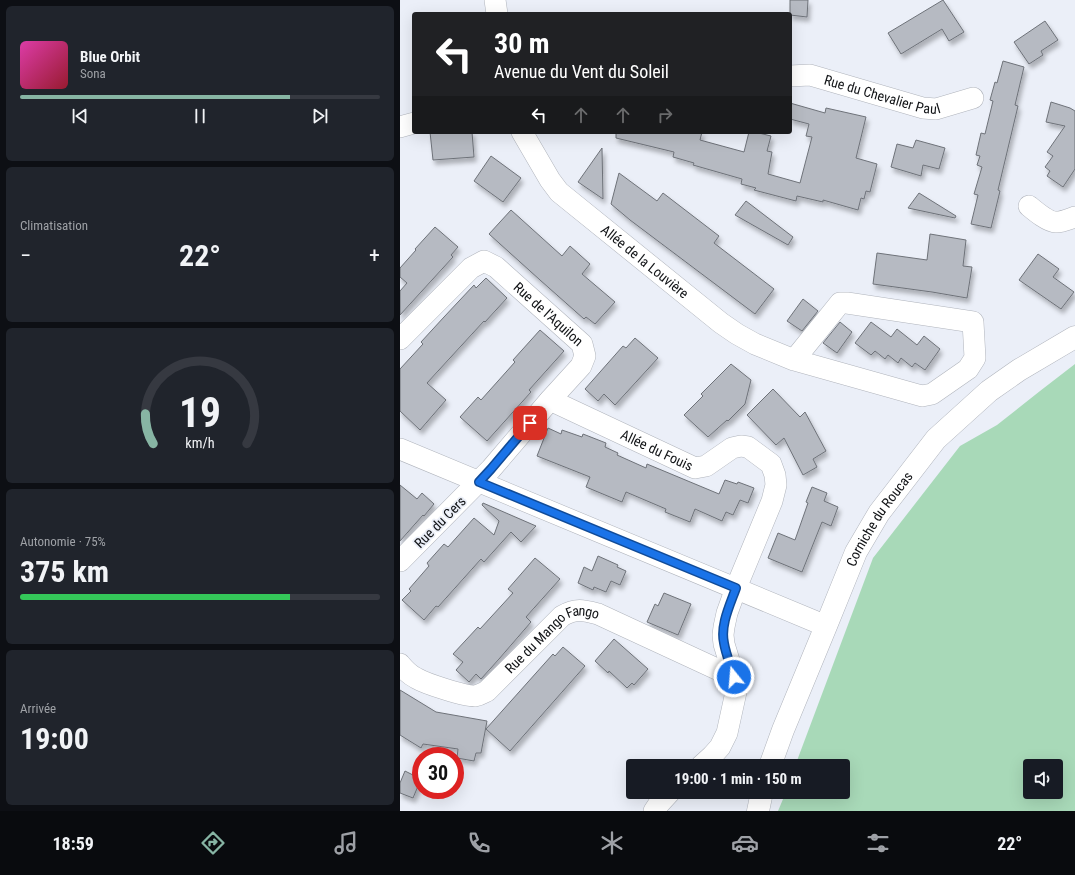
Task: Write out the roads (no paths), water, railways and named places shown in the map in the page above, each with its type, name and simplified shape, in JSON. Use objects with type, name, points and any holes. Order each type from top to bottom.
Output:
[{"type":"main road","name":"Corniche du Roucas","points":[[773,759],[856,552],[879,513],[936,439],[989,391],[1019,370],[1075,337]]},
{"type":"main road","points":[[758,811],[761,799]]},
{"type":"street","points":[[495,0],[497,12]]},
{"type":"street","name":"Rue du Chevalier Paul","points":[[792,76],[810,75],[923,108],[936,109],[973,98]]},
{"type":"street","points":[[400,127],[412,124]]},
{"type":"street","name":"Allée de la Louvière","points":[[523,134],[550,180],[559,192],[721,323],[736,334],[755,344],[794,360],[922,396],[932,394],[968,369],[975,358],[980,322],[847,302],[840,303],[794,360]]},
{"type":"street","points":[[1029,206],[1049,220],[1055,222],[1075,217]]},
{"type":"street","name":"Rue de l'Aquilon","points":[[400,339],[471,268],[484,262],[496,267],[582,344],[585,356],[581,366],[479,482]]},
{"type":"street","name":"Allée du Fouis","points":[[550,400],[695,468],[706,466],[732,448],[742,446],[748,447],[770,464],[775,475],[776,485],[772,501],[736,588]]},
{"type":"street","points":[[400,449],[826,626]]},
{"type":"street","name":"Rue du Cers","points":[[400,561],[479,482]]},
{"type":"street","points":[[709,759],[720,747],[727,733],[736,692],[734,677],[724,644],[723,635],[727,613],[736,588]]},
{"type":"street","name":"Rue du Mango Fango","points":[[400,664],[415,678],[469,696],[478,696],[487,691],[562,616],[570,611],[584,610],[598,614],[734,677]]},
{"type":"street","points":[[654,811],[664,799]]}]
